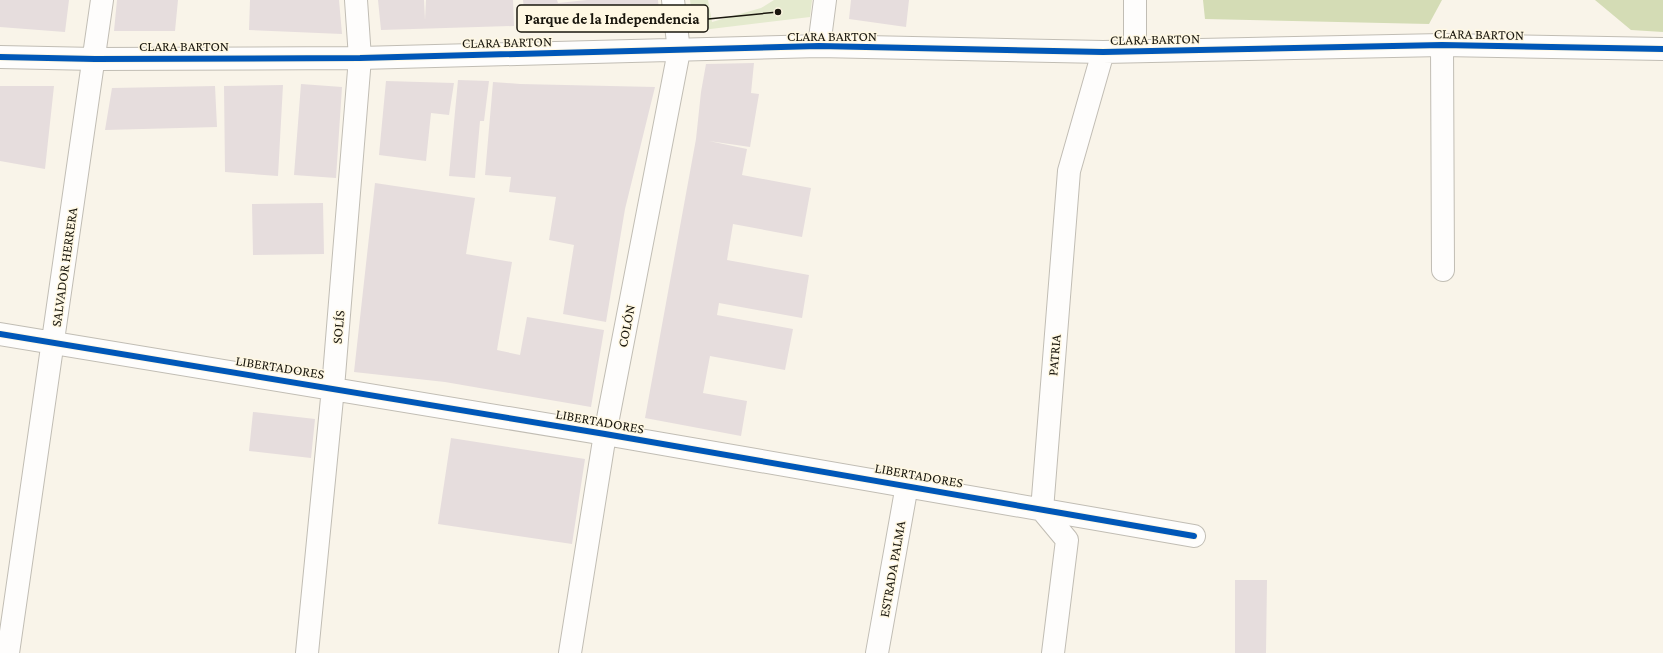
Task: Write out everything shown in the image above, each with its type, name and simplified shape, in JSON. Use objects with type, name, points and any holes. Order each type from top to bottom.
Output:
[{"type":"street","name":"SALVADOR HERRERA","points":[[8,653],[95,59],[102,0]]},
{"type":"street","name":"SOLÍS","points":[[307,653],[333,388],[360,58],[356,0]]},
{"type":"street","name":"COLÓN","points":[[570,653],[605,434],[679,51],[673,0]]},
{"type":"street","points":[[819,46],[825,0]]},
{"type":"street","points":[[1135,0],[1135,51]]},
{"type":"street","name":"CLARA BARTON","points":[[0,57],[95,59],[360,58],[679,51],[819,46],[1103,52],[1442,45],[1663,49]]},
{"type":"street","points":[[1442,45],[1443,270]]},
{"type":"street","name":"PATRIA","points":[[1042,510],[1068,171],[1103,52]]},
{"type":"street","name":"LIBERTADORES","points":[[0,334],[333,388],[907,485],[1194,536]]},
{"type":"street","name":"ESTRADA PALMA","points":[[877,653],[907,485]]},
{"type":"street","points":[[1042,510],[1067,540],[1053,653]]},
{"type":"green space","points":[[690,0],[708,0],[712,22],[761,8],[774,0],[812,0],[810,17],[694,31]]},
{"type":"green space","points":[[1203,0],[1442,0],[1429,24],[1205,19]]},
{"type":"green space","points":[[1595,0],[1663,0],[1663,32],[1631,30]]},
{"type":"building","points":[[0,0],[69,0],[65,32],[0,27]]},
{"type":"building","points":[[117,0],[178,0],[175,31],[114,31]]},
{"type":"building","points":[[250,0],[339,0],[342,34],[249,30]]},
{"type":"building","points":[[378,0],[424,0],[425,20],[426,0],[513,0],[514,26],[381,30]]},
{"type":"building","points":[[523,0],[557,0],[558,3],[587,0],[658,0],[661,31],[526,33]]},
{"type":"building","points":[[851,0],[909,0],[906,27],[849,19]]},
{"type":"building","points":[[754,63],[751,93],[759,94],[750,147],[709,141],[747,149],[742,175],[811,188],[802,237],[733,224],[727,260],[809,275],[802,318],[719,303],[717,315],[793,329],[785,370],[710,356],[703,393],[747,401],[741,436],[645,418],[696,139],[701,92],[706,64]]},
{"type":"building","points":[[458,80],[489,81],[484,121],[480,121],[475,178],[449,176]]},
{"type":"building","points":[[386,81],[454,83],[449,115],[431,113],[426,161],[379,155]]},
{"type":"building","points":[[493,82],[655,87],[625,209],[606,322],[563,314],[574,245],[549,240],[556,197],[509,192],[511,177],[485,175]]},
{"type":"building","points":[[301,84],[342,87],[336,178],[294,175]]},
{"type":"building","points":[[283,85],[278,176],[225,172],[224,86]]},
{"type":"building","points":[[0,86],[54,86],[45,169],[0,161]]},
{"type":"building","points":[[215,86],[217,127],[105,130],[112,88]]},
{"type":"building","points":[[375,183],[475,198],[466,254],[512,262],[497,350],[520,355],[527,317],[604,330],[591,407],[445,382],[354,372]]},
{"type":"building","points":[[323,203],[324,254],[253,255],[252,204]]},
{"type":"building","points":[[253,412],[315,419],[311,458],[249,451]]},
{"type":"building","points":[[451,438],[585,459],[572,544],[438,524]]},
{"type":"building","points":[[1235,580],[1267,580],[1266,653],[1235,653]]},
{"type":"cycle path","points":[[0,57],[95,59],[360,58],[819,46],[1103,52],[1442,45],[1663,49]]},
{"type":"cycle path","points":[[0,334],[605,434],[1194,536]]},
{"type":"place","name":"Parque de la Independencia","points":[[778,12]]}]
